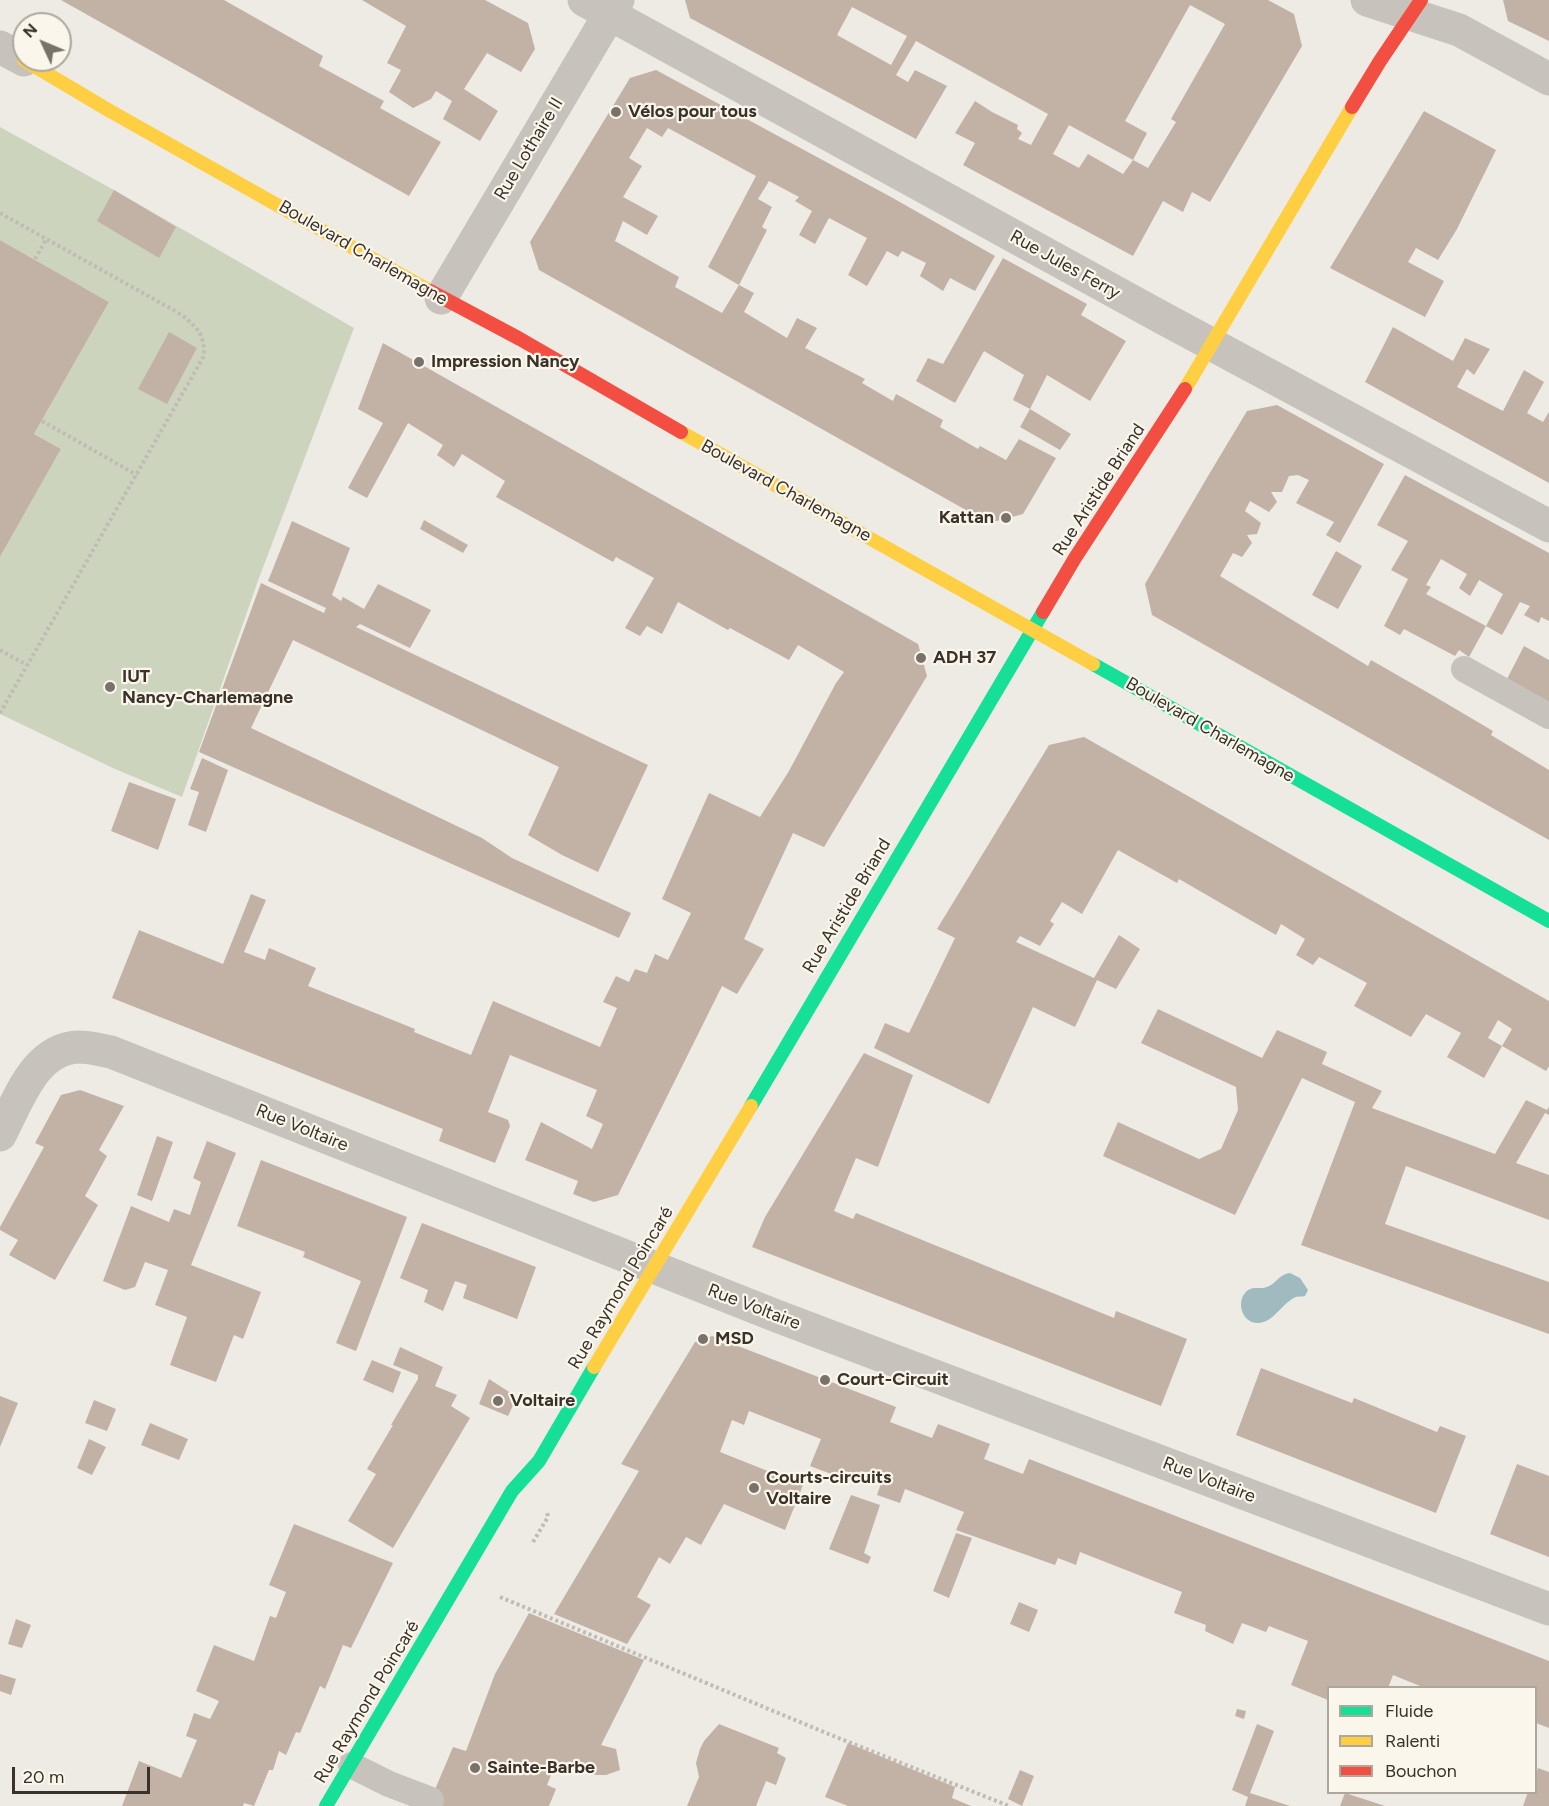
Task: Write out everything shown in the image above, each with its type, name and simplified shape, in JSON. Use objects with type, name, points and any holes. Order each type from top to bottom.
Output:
[{"type":"street","points":[[1367,0],[1416,8],[1549,79]]},
{"type":"street","name":"Rue Lothaire II","points":[[441,298],[604,5]]},
{"type":"street","name":"Rue Jules Ferry","points":[[604,5],[1212,345],[1549,526]]},
{"type":"street","name":"Rue Aristide Briand","points":[[812,1002],[1075,558],[1175,406],[1380,61],[1416,8]]},
{"type":"street","name":"Boulevard Charlemagne","points":[[44,72],[441,298],[520,339],[604,389],[1549,921]]},
{"type":"street","name":"Rue Raymond Poincaré","points":[[326,1806],[512,1491],[538,1461],[812,1002]]},
{"type":"street","name":"Rue Voltaire","points":[[0,1136],[36,1069],[52,1054],[78,1047],[111,1052],[655,1268],[1549,1608]]},
{"type":"lane","points":[[1464,669],[1549,716]]},
{"type":"lane","points":[[351,1765],[431,1800]]},
{"type":"path","points":[[0,213],[182,315],[198,330],[204,341],[204,356],[0,713]]},
{"type":"path","points":[[35,259],[47,238]]},
{"type":"path","points":[[42,421],[137,475]]},
{"type":"path","points":[[0,650],[27,665]]},
{"type":"path","points":[[500,1597],[831,1735],[1009,1806]]},
{"type":"green space","name":"IUT Nancy-Charlemagne","points":[[0,127],[354,328],[259,578],[182,797],[115,769],[0,714],[0,557],[61,449],[34,434],[109,302],[0,240]]},
{"type":"water","points":[[1290,1273],[1300,1278],[1308,1290],[1305,1296],[1291,1300],[1264,1322],[1253,1322],[1245,1317],[1241,1302],[1245,1293],[1253,1288],[1267,1287],[1283,1275]]},
{"type":"building","points":[[61,0],[224,0],[323,56],[319,66],[384,101],[380,108],[441,142],[409,196]]},
{"type":"building","points":[[362,0],[485,0],[528,23],[535,49],[521,72],[487,53],[464,89],[498,111],[480,141],[443,119],[452,101],[436,91],[431,99],[413,108],[389,92],[401,70],[387,63],[406,26]]},
{"type":"building","points":[[685,0],[1268,0],[1294,14],[1302,46],[1210,202],[1192,192],[1183,212],[1163,201],[1133,256],[963,165],[975,143],[955,133],[975,101],[1018,125],[1017,129],[1022,133],[1018,139],[1031,145],[1048,114],[916,41],[896,75],[908,82],[915,70],[947,86],[916,139],[690,18]],"holes":[[[1190,5],[1225,24],[1171,119],[1176,122],[1148,168],[1133,160],[1147,133],[1125,121]],[[852,7],[907,36],[891,65],[837,35]],[[1069,125],[1133,160],[1123,174],[1088,154],[1079,168],[1053,154]]]},
{"type":"building","points":[[1503,0],[1549,0],[1549,41],[1508,21]]},
{"type":"building","points":[[656,70],[995,256],[975,291],[950,278],[943,291],[920,276],[926,263],[902,251],[898,257],[887,251],[867,286],[848,275],[867,238],[829,218],[815,244],[799,235],[812,211],[795,201],[799,197],[769,181],[758,199],[772,207],[762,227],[767,230],[739,285],[754,293],[744,312],[787,338],[797,318],[817,328],[805,348],[865,379],[862,383],[893,401],[896,394],[943,420],[940,427],[978,449],[980,446],[1006,460],[1019,439],[1056,458],[1023,514],[989,523],[539,270],[530,242],[630,78]],"holes":[[[647,128],[662,137],[668,128],[756,176],[708,267],[739,285],[722,313],[675,287],[679,277],[615,241],[623,221],[647,235],[658,216],[623,197],[642,166],[629,158]]]},
{"type":"building","points":[[1424,111],[1496,150],[1457,229],[1438,260],[1416,248],[1408,262],[1444,281],[1425,317],[1330,268]]},
{"type":"building","points":[[114,190],[176,227],[159,258],[97,221]]},
{"type":"building","points":[[0,240],[109,302],[34,434],[61,449],[0,557]]},
{"type":"building","points":[[1003,258],[1087,304],[1081,315],[1126,341],[1090,401],[1047,375],[1030,409],[1013,400],[1024,375],[984,351],[955,403],[916,381],[928,358],[943,364]]},
{"type":"building","points":[[1393,327],[1453,361],[1465,338],[1490,349],[1474,375],[1467,369],[1457,387],[1503,411],[1524,370],[1544,382],[1527,413],[1543,422],[1549,412],[1549,483],[1365,382]]},
{"type":"building","points":[[169,332],[197,348],[167,404],[138,389]]},
{"type":"building","points":[[383,343],[918,644],[927,676],[824,847],[793,833],[744,939],[764,949],[737,994],[722,986],[618,1195],[594,1202],[573,1194],[578,1181],[525,1160],[541,1122],[592,1149],[603,1124],[586,1116],[597,1090],[510,1055],[488,1112],[508,1120],[510,1126],[495,1163],[439,1141],[443,1129],[112,998],[139,930],[223,964],[251,894],[266,900],[244,952],[265,960],[269,948],[316,968],[308,986],[415,1029],[414,1032],[471,1055],[493,1001],[600,1047],[617,1008],[603,1002],[616,976],[629,982],[635,969],[647,973],[655,954],[668,960],[691,913],[662,899],[709,793],[760,817],[789,771],[844,672],[798,645],[789,660],[678,602],[662,634],[647,626],[640,636],[625,628],[654,578],[616,557],[613,562],[496,497],[505,481],[462,454],[454,467],[437,455],[443,445],[408,423],[367,498],[348,488],[383,423],[358,409]]},
{"type":"building","points":[[1277,405],[1384,464],[1340,543],[1326,535],[1334,522],[1296,503],[1309,480],[1298,475],[1289,476],[1282,492],[1271,492],[1277,502],[1269,512],[1250,501],[1245,511],[1261,523],[1257,534],[1247,535],[1252,543],[1242,557],[1233,553],[1220,576],[1368,666],[1371,660],[1432,695],[1493,731],[1491,735],[1549,770],[1549,840],[1152,615],[1145,584],[1208,476],[1247,411]]},
{"type":"building","points":[[1030,409],[1071,434],[1060,450],[1020,427]]},
{"type":"building","points":[[1405,475],[1549,553],[1549,621],[1541,617],[1539,623],[1524,615],[1530,606],[1520,602],[1502,635],[1486,626],[1469,657],[1459,650],[1455,656],[1404,629],[1400,635],[1384,626],[1408,579],[1391,570],[1408,541],[1377,525]],"holes":[[[1441,559],[1467,574],[1459,588],[1470,596],[1479,580],[1503,594],[1486,626],[1426,594],[1431,587],[1426,585]]]},
{"type":"building","points":[[424,520],[468,545],[463,553],[420,529]]},
{"type":"building","points":[[292,521],[350,548],[332,595],[341,601],[343,597],[364,609],[378,584],[431,610],[410,648],[360,624],[356,627],[648,765],[598,872],[528,835],[559,767],[293,640],[251,728],[482,838],[512,858],[631,913],[619,938],[199,752],[261,583],[324,613],[326,608],[268,581]]},
{"type":"building","points":[[1336,551],[1362,566],[1338,609],[1312,595]]},
{"type":"building","points":[[1524,646],[1549,660],[1549,704],[1506,681]]},
{"type":"building","points":[[1084,737],[1549,1001],[1549,1066],[1546,1071],[1502,1046],[1484,1078],[1447,1057],[1461,1033],[1426,1014],[1411,1037],[1354,1006],[1367,983],[1319,957],[1313,965],[1296,955],[1305,939],[1281,924],[1276,935],[1179,879],[1177,883],[1118,850],[1082,914],[1062,902],[1050,921],[1054,924],[1040,946],[1020,936],[1016,942],[1094,978],[1119,935],[1140,949],[1116,989],[1097,980],[1075,1027],[1033,1007],[989,1104],[874,1048],[885,1023],[909,1033],[955,938],[937,929],[1049,745]],"holes":[[[1498,1020],[1512,1029],[1502,1046],[1488,1038]]]},
{"type":"building","points":[[202,758],[228,770],[206,832],[188,825],[199,792],[190,789]]},
{"type":"building","points":[[129,782],[176,799],[158,850],[111,831]]},
{"type":"building","points":[[1158,1009],[1262,1058],[1277,1030],[1327,1052],[1322,1064],[1382,1091],[1372,1108],[1495,1154],[1526,1100],[1547,1110],[1549,1107],[1549,1115],[1545,1113],[1516,1163],[1549,1175],[1549,1220],[1406,1166],[1385,1224],[1549,1282],[1549,1334],[1301,1245],[1355,1102],[1302,1078],[1235,1215],[1103,1156],[1118,1122],[1199,1159],[1221,1149],[1238,1110],[1236,1087],[1141,1043]]},
{"type":"building","points":[[864,1053],[913,1075],[878,1167],[856,1158],[834,1211],[853,1219],[856,1213],[1114,1318],[1116,1311],[1187,1339],[1161,1406],[752,1247],[765,1217]]},
{"type":"building","points":[[80,1090],[124,1106],[99,1150],[107,1156],[85,1196],[98,1205],[55,1280],[9,1255],[18,1240],[0,1230],[0,1227],[44,1147],[35,1143],[61,1095]]},
{"type":"building","points":[[157,1136],[173,1142],[152,1201],[137,1195]]},
{"type":"building","points":[[207,1141],[236,1153],[191,1265],[261,1292],[243,1339],[234,1335],[216,1382],[170,1365],[187,1317],[155,1305],[168,1270],[145,1262],[135,1287],[125,1290],[103,1281],[131,1206],[169,1222],[174,1209],[190,1215],[201,1182],[193,1178]]},
{"type":"building","points":[[261,1160],[407,1217],[356,1351],[336,1343],[361,1281],[303,1257],[305,1252],[237,1226]]},
{"type":"building","points":[[422,1223],[536,1267],[517,1319],[463,1298],[467,1285],[455,1281],[443,1311],[424,1302],[428,1290],[400,1278]]},
{"type":"building","points":[[712,1336],[896,1407],[890,1422],[932,1438],[938,1424],[990,1444],[984,1459],[1023,1474],[1029,1459],[1549,1661],[1549,1728],[1537,1723],[1537,1686],[1420,1686],[1393,1675],[1389,1686],[1327,1686],[1327,1700],[1291,1685],[1308,1641],[1269,1626],[1266,1632],[1242,1623],[1233,1644],[1205,1631],[1206,1625],[1174,1613],[1182,1592],[1080,1552],[1076,1565],[1058,1558],[1055,1565],[956,1530],[964,1512],[905,1489],[900,1503],[877,1495],[882,1480],[860,1471],[855,1483],[810,1466],[821,1439],[749,1411],[744,1425],[732,1420],[720,1452],[803,1485],[785,1530],[724,1504],[701,1545],[686,1537],[670,1564],[659,1557],[637,1597],[651,1605],[627,1644],[554,1614],[639,1471],[621,1464],[695,1342]]},
{"type":"building","points":[[400,1347],[443,1367],[435,1386],[457,1395],[451,1406],[470,1418],[393,1548],[348,1521],[376,1474],[367,1469],[418,1379],[418,1375],[393,1365]]},
{"type":"building","points":[[372,1360],[401,1372],[393,1393],[363,1380]]},
{"type":"building","points":[[1261,1368],[1352,1403],[1354,1398],[1437,1432],[1440,1426],[1466,1436],[1436,1513],[1236,1435]]},
{"type":"building","name":"Voltaire","points":[[489,1379],[517,1397],[508,1416],[479,1404]]},
{"type":"building","points":[[0,1396],[18,1403],[0,1447]]},
{"type":"building","points":[[94,1400],[116,1409],[107,1431],[85,1423]]},
{"type":"building","points":[[150,1423],[188,1439],[179,1460],[141,1445]]},
{"type":"building","points":[[89,1439],[106,1447],[92,1475],[77,1468]]},
{"type":"building","points":[[1517,1464],[1549,1476],[1549,1557],[1490,1534]]},
{"type":"building","points":[[851,1495],[880,1505],[864,1553],[871,1557],[868,1564],[829,1549]]},
{"type":"building","points":[[294,1524],[393,1563],[351,1648],[343,1645],[325,1689],[320,1686],[300,1733],[296,1732],[286,1755],[279,1751],[273,1770],[269,1770],[254,1806],[244,1803],[243,1806],[122,1806],[139,1761],[181,1778],[197,1740],[186,1736],[194,1713],[210,1719],[219,1701],[196,1691],[214,1645],[254,1661],[270,1616],[276,1618],[286,1592],[269,1585]]},
{"type":"building","points":[[956,1533],[972,1538],[949,1598],[933,1591]]},
{"type":"building","points":[[1019,1602],[1038,1610],[1029,1632],[1010,1624]]},
{"type":"building","points":[[529,1613],[644,1660],[601,1745],[616,1749],[620,1770],[606,1775],[596,1775],[556,1763],[547,1785],[556,1789],[549,1806],[428,1806],[453,1747],[466,1751],[495,1674]]},
{"type":"building","points":[[16,1619],[31,1625],[22,1648],[8,1644]]},
{"type":"building","points":[[0,1674],[16,1679],[11,1695],[0,1691]]},
{"type":"building","points":[[1237,1709],[1246,1711],[1244,1719],[1235,1716]]},
{"type":"building","points":[[719,1724],[779,1748],[777,1753],[786,1758],[776,1785],[766,1781],[756,1806],[687,1806],[699,1777],[696,1763],[700,1749]]},
{"type":"building","points":[[1257,1724],[1274,1731],[1250,1793],[1290,1806],[1245,1806],[1248,1797],[1232,1790]]},
{"type":"building","points":[[848,1743],[955,1787],[952,1798],[971,1806],[848,1806],[825,1797]]},
{"type":"building","points":[[1538,1768],[1549,1772],[1549,1806],[1523,1806],[1527,1794],[1537,1794]]},
{"type":"building","points":[[1020,1770],[1034,1776],[1022,1806],[1008,1799]]},
{"type":"building","points":[[1345,1794],[1348,1794],[1385,1806],[1340,1806]]},
{"type":"traffic: fast","points":[[751,1106],[1043,612]]},
{"type":"traffic: fast","points":[[1093,664],[1549,921]]},
{"type":"traffic: fast","points":[[326,1806],[512,1491],[539,1461],[594,1367]]},
{"type":"traffic: slow","points":[[44,72],[430,291]]},
{"type":"traffic: slow","points":[[1185,389],[1352,107]]},
{"type":"traffic: slow","points":[[681,432],[1093,664]]},
{"type":"traffic: slow","points":[[594,1367],[751,1106]]},
{"type":"traffic: jam","points":[[1352,107],[1421,0]]},
{"type":"traffic: jam","points":[[430,291],[520,339],[681,432]]},
{"type":"traffic: jam","points":[[1043,612],[1075,558],[1185,389]]},
{"type":"place","name":"Vélos pour tous","points":[[616,112]]},
{"type":"place","name":"Impression Nancy","points":[[419,362]]},
{"type":"place","name":"Kattan","points":[[1006,518]]},
{"type":"place","name":"ADH 37","points":[[921,658]]},
{"type":"place","name":"IUT Nancy-Charlemagne","points":[[110,687]]},
{"type":"place","name":"MSD","points":[[703,1339]]},
{"type":"place","name":"Court-Circuit","points":[[825,1380]]},
{"type":"place","name":"Voltaire","points":[[498,1401]]},
{"type":"place","name":"Courts-circuits Voltaire","points":[[754,1488]]},
{"type":"place","name":"Sainte-Barbe","points":[[475,1768]]}]
